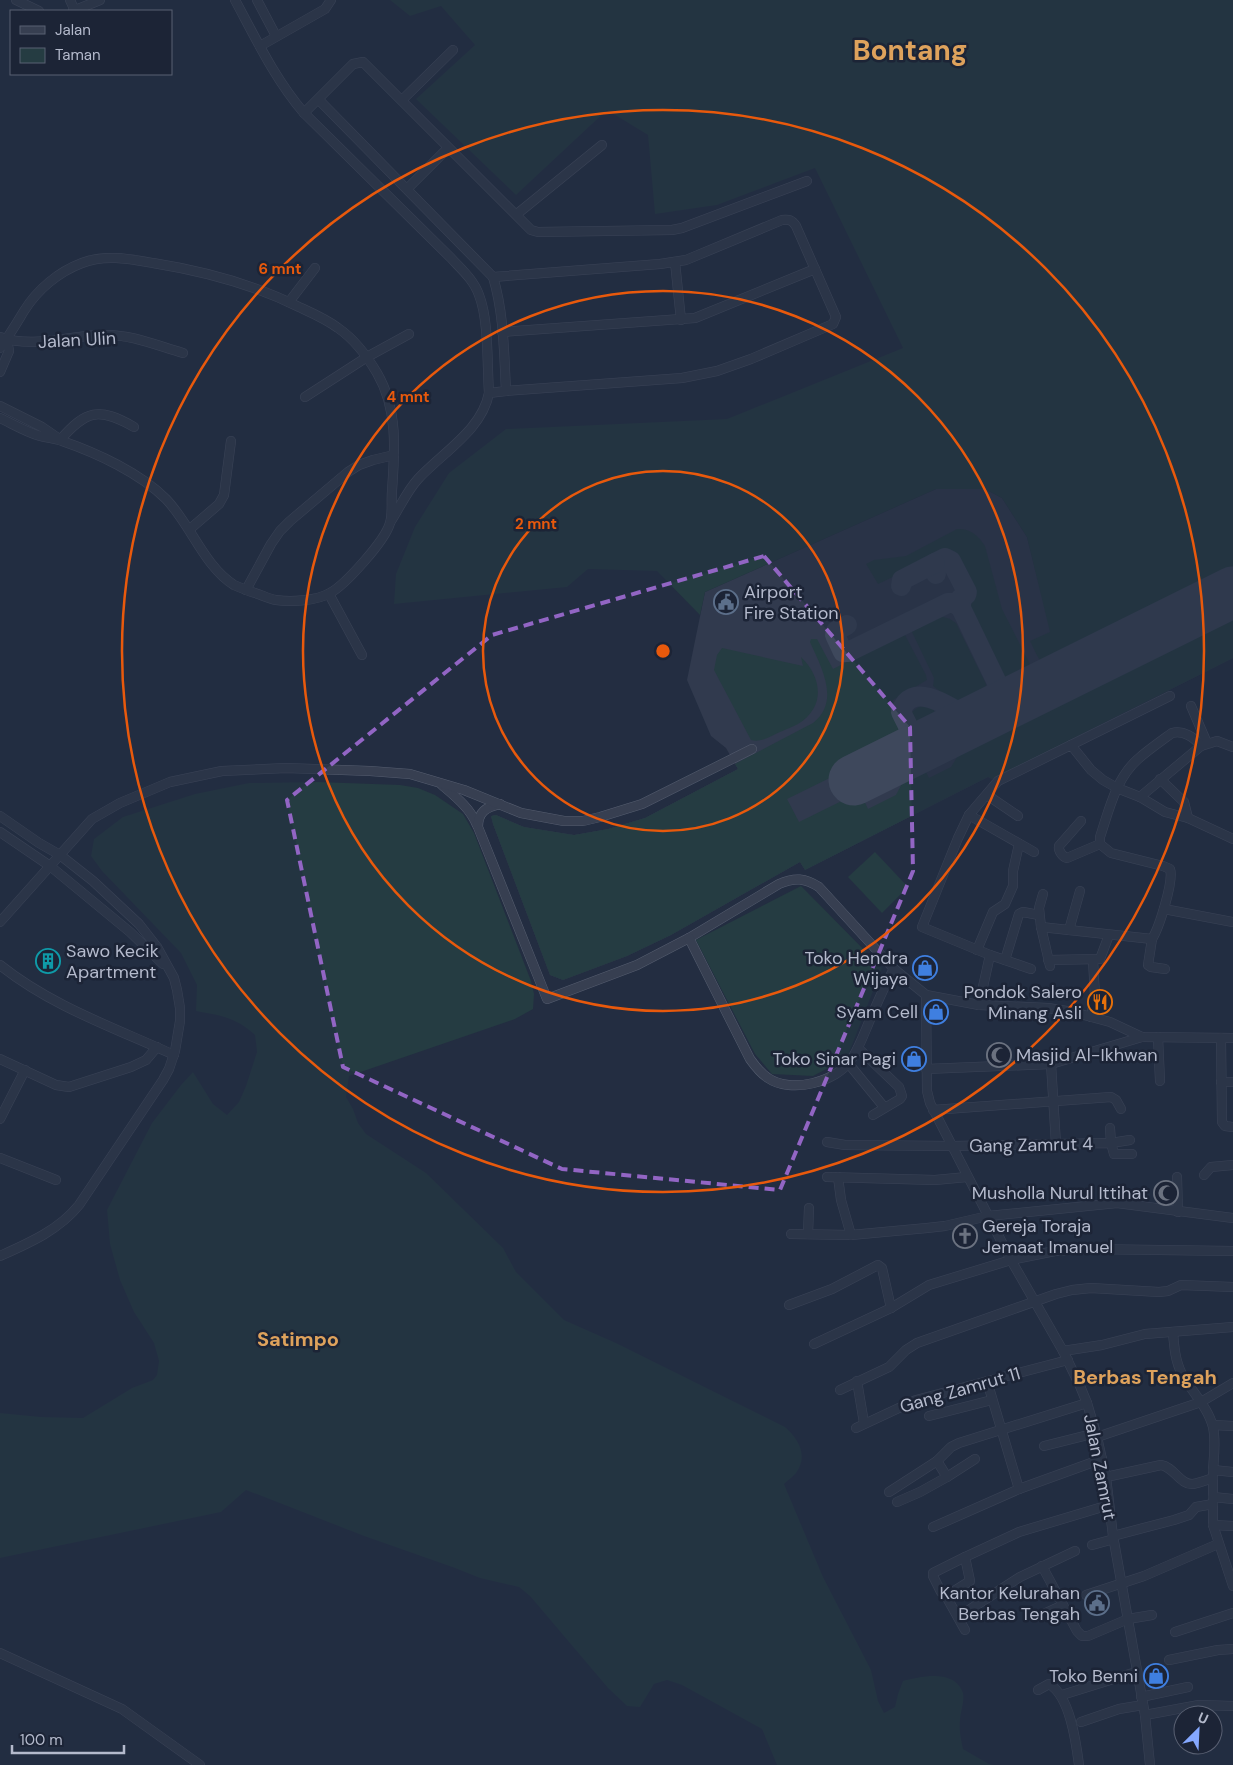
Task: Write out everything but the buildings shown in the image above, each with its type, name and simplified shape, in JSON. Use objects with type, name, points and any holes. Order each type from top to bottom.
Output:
[{"type":"street","points":[[16,0],[37,10]]},
{"type":"street","points":[[76,10],[100,0]]},
{"type":"street","points":[[0,418],[39,436],[60,440],[112,462],[151,485],[168,501],[190,529],[209,560],[234,585],[273,600],[295,601],[330,594],[370,556],[382,540],[416,480],[477,421],[487,405],[489,393],[484,312],[479,294],[451,258],[304,113],[279,81],[235,0]]},
{"type":"street","points":[[257,0],[276,36]]},
{"type":"street","points":[[260,46],[325,9],[331,0]]},
{"type":"street","points":[[402,100],[453,50]]},
{"type":"street","points":[[304,113],[353,64],[359,62],[368,66],[531,230],[538,232],[672,230],[701,222],[807,181]]},
{"type":"street","points":[[319,100],[493,276],[497,288],[506,390]]},
{"type":"street","points":[[517,214],[602,145]]},
{"type":"street","points":[[407,189],[448,148]]},
{"type":"street","points":[[489,393],[506,390],[682,378],[731,367],[833,324],[836,317],[796,226],[793,221],[788,219],[691,258],[675,262],[493,276]]},
{"type":"street","points":[[0,348],[4,338],[42,289],[64,271],[84,261],[120,258],[170,266],[236,281],[288,302],[338,327],[352,338],[367,357],[384,386],[390,400],[393,417],[394,455],[390,524]]},
{"type":"street","points":[[675,262],[681,320]]},
{"type":"street","points":[[288,302],[315,268]]},
{"type":"street","points":[[502,332],[695,318],[815,270]]},
{"type":"street","points":[[306,397],[367,357],[409,334]]},
{"type":"street","name":"Jalan Ulin","points":[[4,338],[32,343],[92,335],[118,336],[183,353]]},
{"type":"street","points":[[0,372],[9,351],[4,338]]},
{"type":"street","points":[[0,406],[42,427],[60,440]]},
{"type":"street","points":[[60,440],[80,419],[91,415],[115,416],[134,426]]},
{"type":"street","points":[[190,529],[219,504],[224,495],[230,440]]},
{"type":"street","points":[[246,590],[270,544],[280,530],[348,472],[359,465],[394,455]]},
{"type":"street","points":[[392,493],[407,494]]},
{"type":"street","points":[[330,594],[362,655]]},
{"type":"street","points":[[1031,969],[977,950],[922,927],[969,815],[998,781],[1170,696]]},
{"type":"street","points":[[1191,706],[1204,745]]},
{"type":"street","points":[[1100,844],[1100,836],[1117,788],[1137,760],[1172,733],[1178,731],[1204,745]]},
{"type":"street","points":[[1140,796],[1204,745],[1217,741],[1233,747]]},
{"type":"street","points":[[1071,745],[1097,776],[1117,788],[1140,796],[1165,812],[1188,818],[1233,839]]},
{"type":"street","points":[[0,922],[92,819],[120,802],[170,782],[222,770],[286,768],[410,774],[438,781],[521,813],[564,821],[583,821],[642,804],[752,750]]},
{"type":"street","points":[[1160,779],[1184,802],[1188,818]]},
{"type":"street","points":[[438,781],[463,803],[474,817],[547,999],[638,965],[689,938],[779,884],[790,879],[801,878],[819,887],[894,969],[926,995],[979,1005],[1048,1008],[1091,1016],[1142,1037]]},
{"type":"street","points":[[987,794],[1018,816]]},
{"type":"street","points":[[478,827],[478,820],[482,811],[500,804]]},
{"type":"street","points":[[969,815],[1034,852]]},
{"type":"street","points":[[0,816],[39,843],[60,854],[93,881],[139,924],[157,947],[174,978],[180,1008],[178,1037],[174,1055],[163,1080],[69,1217],[32,1241],[0,1256]]},
{"type":"street","points":[[1081,821],[1058,847],[1064,857],[1067,858],[1100,844]]},
{"type":"street","points":[[0,832],[50,866],[130,932],[167,967]]},
{"type":"street","points":[[977,950],[993,912],[1007,901],[1012,886],[1019,844]]},
{"type":"street","points":[[1100,844],[1111,853],[1170,869],[1171,876],[1164,909],[1152,939],[1148,965],[1165,969]]},
{"type":"street","points":[[1069,930],[1080,891]]},
{"type":"street","points":[[1043,894],[1039,916],[1049,963],[1100,959],[1109,935]]},
{"type":"street","points":[[1007,901],[1019,913]]},
{"type":"street","points":[[1164,909],[1233,922]]},
{"type":"street","points":[[1019,913],[1024,912],[1039,916]]},
{"type":"street","points":[[1004,960],[1019,913]]},
{"type":"street","points":[[1041,927],[1152,939]]},
{"type":"street","points":[[689,938],[750,1059],[768,1079],[789,1086],[823,1080],[848,1063],[858,1048],[885,984],[894,969]]},
{"type":"street","points":[[979,1005],[990,955]]},
{"type":"street","points":[[1091,1016],[1095,996],[1093,960]]},
{"type":"street","points":[[0,965],[38,992],[174,1055]]},
{"type":"street","name":"Jalan Zamrut","points":[[926,995],[927,1091],[933,1110],[1011,1260],[1063,1350],[1087,1403],[1097,1435],[1106,1477],[1114,1538],[1145,1715],[1150,1765]]},
{"type":"street","points":[[926,1069],[1050,1064],[1142,1037],[1233,1038]]},
{"type":"street","points":[[1158,1037],[1160,1081]]},
{"type":"street","points":[[1221,1038],[1222,1122],[1225,1126],[1233,1127]]},
{"type":"street","points":[[0,1059],[56,1084],[69,1087],[131,1067],[146,1060],[157,1047]]},
{"type":"street","points":[[858,1048],[900,1089],[902,1096],[873,1115]]},
{"type":"street","points":[[848,1063],[884,1107]]},
{"type":"street","points":[[1050,1064],[1056,1144]]},
{"type":"street","points":[[0,1119],[25,1070]]},
{"type":"street","points":[[1221,1082],[1233,1082]]},
{"type":"street","points":[[933,1110],[1111,1097],[1116,1100],[1121,1109]]},
{"type":"street","points":[[1110,1128],[1111,1143],[1130,1140]]},
{"type":"street","name":"Gang Zamrut 4","points":[[827,1142],[845,1145],[952,1146],[1111,1143],[1114,1154],[1132,1154]]},
{"type":"street","points":[[0,1158],[56,1180]]},
{"type":"street","points":[[1204,1175],[1211,1167],[1233,1165]]},
{"type":"street","points":[[827,1177],[935,1180],[967,1177]]},
{"type":"street","points":[[838,1177],[841,1200],[851,1235]]},
{"type":"street","points":[[1177,1177],[1178,1212]]},
{"type":"street","points":[[791,1234],[851,1235],[937,1227],[988,1216],[1117,1203],[1137,1204],[1178,1212],[1233,1218]]},
{"type":"street","points":[[808,1234],[809,1208]]},
{"type":"street","points":[[814,1344],[891,1308],[930,1285],[1011,1260],[1056,1251],[1086,1249],[1233,1251]]},
{"type":"street","points":[[789,1305],[832,1289],[878,1265],[882,1268],[891,1308]]},
{"type":"street","points":[[840,1390],[889,1367],[906,1350],[917,1343],[1056,1294],[1091,1288],[1159,1292],[1168,1291],[1181,1285],[1233,1287]]},
{"type":"street","points":[[1063,1350],[1102,1345],[1145,1334],[1233,1328]]},
{"type":"street","points":[[1172,1332],[1180,1372],[1201,1402],[1213,1425],[1213,1525],[1233,1586]]},
{"type":"street","name":"Gang Zamrut 11","points":[[856,1428],[916,1400],[1068,1360]]},
{"type":"street","points":[[987,1381],[1020,1489]]},
{"type":"street","points":[[857,1382],[864,1423]]},
{"type":"street","points":[[1044,1446],[1097,1435],[1201,1402],[1233,1383]]},
{"type":"street","points":[[929,1416],[992,1400]]},
{"type":"street","points":[[889,1492],[937,1461],[951,1447],[959,1443],[1087,1403]]},
{"type":"street","points":[[1213,1425],[1233,1426]]},
{"type":"street","points":[[896,1502],[920,1492],[975,1459]]},
{"type":"street","points":[[933,1527],[1020,1489],[1102,1459]]},
{"type":"street","points":[[937,1461],[947,1477]]},
{"type":"street","points":[[1106,1477],[1161,1465],[1169,1467],[1183,1481],[1191,1484],[1213,1474],[1233,1472]]},
{"type":"street","points":[[1092,1545],[1174,1520],[1189,1514],[1196,1507],[1213,1501],[1233,1499]]},
{"type":"street","points":[[941,1592],[933,1573],[1019,1532],[1109,1505]]},
{"type":"street","points":[[1213,1525],[1233,1526]]},
{"type":"street","points":[[1086,1595],[1153,1573],[1218,1544]]},
{"type":"street","points":[[958,1617],[1020,1577],[1075,1551]]},
{"type":"street","points":[[964,1557],[970,1581],[946,1596],[965,1630]]},
{"type":"street","points":[[1042,1566],[1077,1631],[1082,1636],[1088,1636],[1128,1619],[1152,1615]]},
{"type":"street","points":[[1037,1617],[1063,1604]]},
{"type":"street","points":[[1176,1632],[1233,1613]]},
{"type":"street","points":[[1169,1660],[1218,1650],[1233,1649]]},
{"type":"street","points":[[0,1653],[122,1709],[200,1765]]},
{"type":"street","points":[[1062,1696],[1136,1672]]},
{"type":"street","points":[[1038,1690],[1049,1684],[1062,1696],[1075,1739],[1079,1765]]},
{"type":"street","points":[[1081,1722],[1188,1687]]},
{"type":"street","points":[[1145,1715],[1199,1705],[1233,1706]]},
{"type":"highlighted area","points":[[764,556],[910,727],[913,871],[780,1190],[562,1169],[343,1067],[287,800],[492,635]]},
{"type":"shaded area","points":[[936,489],[985,489],[1002,498],[1027,537],[1051,632],[1233,540],[1233,658],[992,779],[988,777],[805,870],[800,862],[671,935],[627,956],[563,980],[550,975],[491,816],[496,815],[524,827],[574,835],[608,829],[645,818],[738,769],[726,748],[711,736],[687,680],[705,592]]},
{"type":"green space","points":[[390,0],[1233,0],[1233,577],[1052,667],[1048,666],[1038,658],[1030,641],[1050,632],[1027,537],[1002,498],[985,489],[936,489],[705,592],[700,615],[657,571],[588,569],[567,587],[394,604],[396,574],[415,527],[449,473],[506,429],[727,419],[903,348],[815,168],[717,205],[655,214],[648,135],[607,110],[516,195],[416,99],[475,45],[441,6],[410,16]]},
{"type":"green space","points":[[957,529],[973,533],[985,546],[1002,609],[1033,670],[1030,679],[1016,686],[1010,685],[1000,678],[971,618],[970,608],[974,599],[950,550],[878,584],[866,564],[874,560],[906,556]]},
{"type":"green space","points":[[1233,607],[1233,658],[992,779],[988,777],[805,870],[800,862],[671,935],[627,956],[563,980],[550,975],[491,816],[496,815],[524,827],[574,835],[608,829],[645,818],[738,769],[735,764],[813,723],[821,714],[826,705],[826,684],[810,642],[811,639],[817,639],[833,669],[904,633],[927,680],[893,700],[892,711],[905,741],[787,799],[799,822],[860,792],[868,809],[896,795],[911,766],[921,762],[929,778],[951,767],[968,739]]},
{"type":"green space","points":[[940,616],[956,623],[986,684],[986,693],[983,699],[978,705],[970,709],[951,700],[933,686],[934,678],[911,630]]},
{"type":"green space","points":[[722,648],[803,666],[801,657],[808,665],[817,683],[817,701],[813,709],[807,717],[796,725],[766,739],[751,740],[714,670],[717,655]]},
{"type":"green space","points":[[921,706],[933,709],[936,714],[933,723],[921,729],[914,723],[911,717],[913,711]]},
{"type":"green space","points":[[318,782],[400,785],[418,788],[435,795],[463,814],[474,833],[531,981],[534,994],[533,1009],[515,1019],[349,1076],[346,1097],[358,1123],[366,1134],[426,1173],[503,1248],[516,1272],[564,1320],[616,1343],[790,1431],[798,1442],[802,1460],[796,1473],[784,1484],[823,1577],[871,1670],[878,1701],[884,1713],[895,1707],[903,1681],[928,1676],[945,1677],[953,1680],[959,1685],[963,1693],[960,1735],[963,1749],[994,1765],[777,1765],[762,1729],[682,1685],[667,1680],[654,1684],[640,1707],[627,1706],[608,1688],[530,1596],[519,1587],[480,1578],[364,1536],[246,1490],[221,1512],[0,1558],[0,1413],[41,1417],[83,1418],[132,1388],[153,1380],[157,1375],[159,1361],[154,1343],[134,1312],[120,1280],[110,1244],[107,1210],[152,1123],[193,1072],[213,1104],[227,1115],[239,1102],[257,1052],[255,1035],[241,1024],[221,1016],[196,1011],[197,985],[181,953],[102,871],[91,856],[94,839],[123,817],[195,794],[249,783]]},
{"type":"green space","points":[[875,852],[908,887],[882,913],[848,877]]},
{"type":"green space","points":[[801,886],[882,968],[847,1058],[813,1076],[772,1074],[755,1054],[696,940]]},
{"type":"taxiway","points":[[936,574],[935,563],[945,558],[951,561],[967,592],[961,598],[961,608]]},
{"type":"taxiway","points":[[901,586],[902,580],[935,563]]},
{"type":"taxiway","points":[[847,625],[836,631],[835,635],[843,652],[848,652],[948,603],[955,603],[961,608],[1002,693]]},
{"type":"taxiway","points":[[992,712],[1000,702],[1002,693],[1020,698]]},
{"type":"taxiway","points":[[919,748],[901,712],[906,702],[914,697],[934,700],[973,721]]},
{"type":"runway","points":[[854,780],[1233,592]]},
{"type":"place","name":"Airport Fire Station","points":[[726,602]]},
{"type":"place","name":"Sawo Kecik Apartment","points":[[48,961]]},
{"type":"place","name":"Toko Hendra Wijaya","points":[[925,968]]},
{"type":"place","name":"Pondok Salero Minang Asli","points":[[1100,1002]]},
{"type":"place","name":"Syam Cell","points":[[936,1012]]},
{"type":"place","name":"Masjid Al-Ikhwan","points":[[999,1055]]},
{"type":"place","name":"Toko Sinar Pagi","points":[[914,1059]]},
{"type":"place","name":"Musholla Nurul Ittihat","points":[[1166,1193]]},
{"type":"place","name":"Gereja Toraja Jemaat Imanuel","points":[[965,1236]]},
{"type":"place","name":"Kantor Kelurahan Berbas Tengah","points":[[1097,1603]]},
{"type":"place","name":"Toko Benni","points":[[1156,1676]]},
{"type":"district","name":"Bontang","points":[[910,50]]},
{"type":"district","name":"Satimpo","points":[[298,1339]]},
{"type":"district","name":"Berbas Tengah","points":[[1145,1377]]}]
